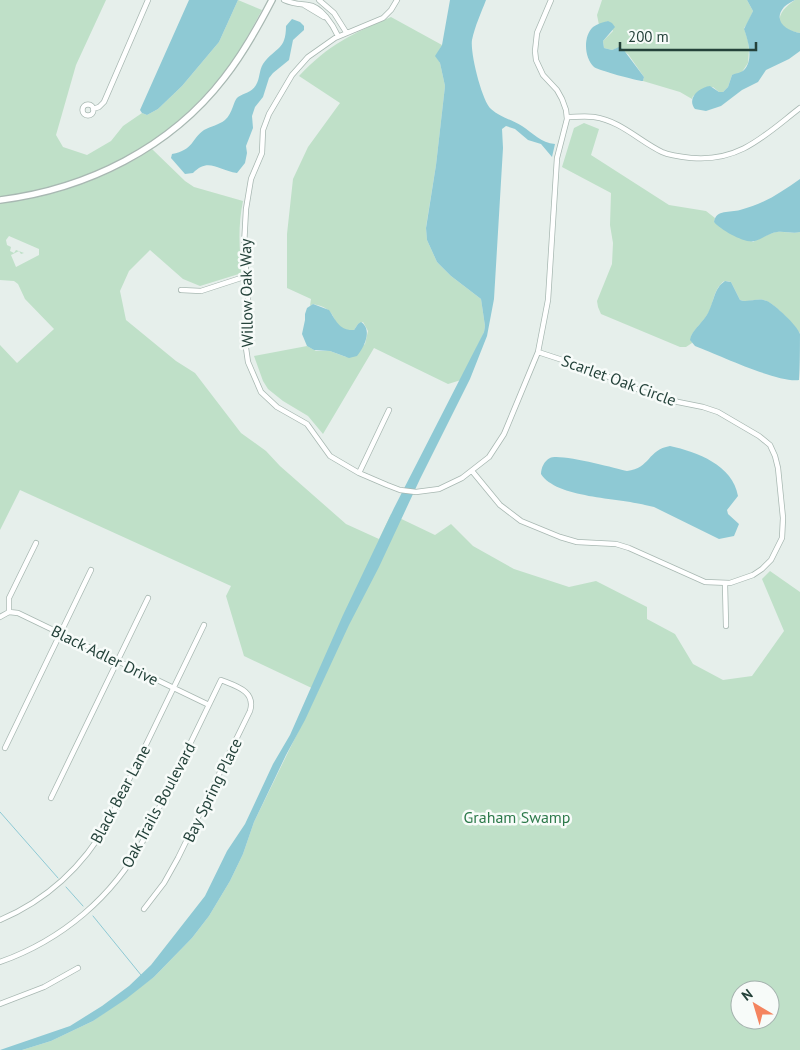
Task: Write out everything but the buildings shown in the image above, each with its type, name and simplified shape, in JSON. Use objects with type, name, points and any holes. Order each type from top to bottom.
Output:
[{"type":"street","points":[[93,109],[99,107],[104,102],[148,0]]},
{"type":"street","points":[[0,200],[42,193],[83,180],[123,162],[161,139],[191,114],[224,78],[250,41],[272,0]]},
{"type":"street","points":[[284,0],[304,5],[326,18],[338,36]]},
{"type":"street","points":[[319,0],[334,13],[346,32]]},
{"type":"street","name":"Willow Oak Way","points":[[396,0],[383,18],[346,32],[321,46],[302,62],[292,75],[266,120],[262,153],[251,179],[248,196],[244,235],[248,318],[245,341],[250,370],[261,392],[276,407],[306,424],[330,456],[359,473],[400,490],[416,492],[438,489],[462,478],[489,456],[504,434],[538,352],[548,300],[558,158],[567,117]]},
{"type":"street","points":[[551,0],[537,33],[535,55],[543,75],[557,90],[562,99],[567,117],[593,117],[606,120],[617,124],[661,152],[709,158],[734,153],[751,146],[800,108]]},
{"type":"street","points":[[182,290],[201,290],[246,276]]},
{"type":"street","name":"Scarlet Oak Circle","points":[[472,471],[510,515],[527,524],[560,538],[578,542],[616,544],[642,553],[698,580],[711,584],[725,584],[745,579],[762,569],[776,552],[782,538],[783,518],[778,468],[770,445],[759,436],[718,412],[649,394],[590,369],[538,352]]},
{"type":"street","points":[[359,473],[389,410]]},
{"type":"street","points":[[0,617],[9,612],[8,602],[10,596],[36,543]]},
{"type":"street","points":[[5,748],[91,570]]},
{"type":"street","points":[[725,584],[726,626]]},
{"type":"street","points":[[50,798],[148,598]]},
{"type":"street","name":"Black Adler Drive","points":[[9,612],[18,613],[209,705]]},
{"type":"street","name":"Black Bear Lane","points":[[0,920],[35,902],[55,887],[95,844],[109,821],[204,625]]},
{"type":"street","name":"Oak Trails Boulevard","points":[[0,962],[30,950],[55,936],[96,904],[116,882],[144,839],[221,680]]},
{"type":"street","name":"Bay Spring Place","points":[[144,909],[164,883],[178,858],[250,711],[252,701],[248,693],[221,680]]},
{"type":"street","points":[[0,1004],[38,990],[78,968]]},
{"type":"green space","points":[[0,0],[106,0],[76,65],[56,135],[63,147],[87,155],[111,141],[123,126],[142,113],[147,115],[158,109],[182,86],[219,42],[238,0],[262,10],[231,63],[184,116],[158,137],[130,155],[100,170],[68,182],[35,191],[0,197]]},
{"type":"green space","points":[[602,0],[747,0],[753,11],[744,28],[748,41],[748,63],[742,72],[732,75],[728,87],[723,92],[719,92],[713,87],[693,96],[692,99],[680,92],[643,81],[644,77],[628,54],[617,48],[612,50],[604,48],[603,41],[613,31],[608,21],[599,25],[597,15]]},
{"type":"green space","points":[[795,0],[800,0],[800,33],[785,28],[780,20],[783,10]]},
{"type":"green space","points":[[391,17],[442,45],[436,56],[440,63],[445,86],[436,165],[426,227],[427,240],[437,262],[451,276],[481,299],[485,326],[484,332],[461,380],[448,384],[374,348],[323,434],[308,416],[283,401],[268,389],[254,356],[307,346],[316,351],[330,351],[346,357],[365,344],[368,331],[363,322],[358,324],[354,330],[342,329],[327,309],[313,304],[310,306],[311,299],[287,288],[287,234],[293,179],[308,147],[340,103],[299,76],[331,48],[364,29]]},
{"type":"green space","points":[[584,123],[599,129],[591,155],[669,205],[706,211],[715,218],[714,222],[753,242],[776,232],[800,232],[800,333],[784,314],[768,302],[764,300],[740,300],[731,282],[727,281],[723,282],[715,293],[710,310],[691,336],[692,343],[686,347],[680,347],[601,314],[597,301],[612,264],[611,193],[562,167],[574,128]]},
{"type":"green space","name":"Graham Swamp","points":[[152,149],[185,181],[194,187],[243,201],[239,237],[242,273],[200,286],[183,279],[150,250],[129,271],[120,291],[126,320],[176,361],[195,373],[241,433],[266,451],[280,466],[346,524],[379,539],[391,514],[435,535],[451,524],[473,546],[514,569],[569,587],[596,581],[647,607],[647,619],[675,634],[693,664],[723,680],[752,676],[784,631],[762,579],[770,571],[800,592],[800,1050],[22,1050],[51,1041],[93,1021],[154,977],[192,938],[209,916],[230,881],[243,854],[254,822],[318,691],[244,656],[226,596],[231,586],[20,490],[0,530],[0,345],[17,363],[54,329],[25,299],[18,284],[14,281],[0,280],[0,202],[60,191],[101,177]],"holes":[[[9,236],[39,249],[39,255],[16,267],[11,255],[19,251],[16,250],[14,253],[10,251],[11,247],[7,245],[6,240]]]},
{"type":"water","points":[[189,0],[238,0],[219,42],[182,86],[158,109],[147,115],[140,110]]},
{"type":"water","points":[[450,0],[486,0],[475,30],[472,46],[477,76],[484,97],[491,109],[522,126],[541,140],[555,144],[552,157],[541,144],[528,140],[515,129],[506,126],[502,129],[503,148],[494,299],[487,336],[470,379],[349,625],[305,720],[286,755],[254,822],[243,854],[230,881],[209,916],[192,938],[154,977],[93,1021],[51,1041],[22,1050],[0,1050],[70,1026],[129,986],[151,965],[205,896],[227,851],[245,824],[273,764],[290,735],[343,615],[394,508],[484,332],[485,326],[481,299],[451,276],[437,262],[427,240],[426,228],[436,165],[445,86],[440,63],[435,56],[442,45]]},
{"type":"water","points":[[747,0],[795,0],[784,7],[781,12],[780,21],[786,28],[800,33],[800,51],[789,59],[766,70],[758,82],[742,90],[721,106],[706,111],[695,109],[692,101],[698,91],[710,86],[719,92],[723,92],[728,87],[732,75],[743,71],[747,66],[749,50],[744,29],[753,11]]},
{"type":"water","points":[[292,19],[300,22],[304,26],[304,30],[293,40],[289,60],[269,78],[263,97],[255,107],[252,116],[253,128],[246,146],[245,163],[237,173],[209,165],[198,168],[193,173],[185,174],[171,158],[172,154],[184,150],[204,130],[225,120],[230,114],[236,99],[254,88],[263,64],[282,45],[286,34],[286,26]]},
{"type":"water","points":[[608,21],[615,27],[603,41],[604,48],[612,50],[619,47],[623,49],[644,77],[643,81],[594,67],[588,58],[586,41],[590,31],[600,23]]},
{"type":"water","points":[[800,179],[800,232],[777,232],[751,241],[733,236],[714,222],[720,213],[757,205]]},
{"type":"water","points":[[725,281],[731,282],[740,300],[767,301],[780,311],[798,330],[800,334],[799,380],[789,380],[748,368],[695,346],[690,340],[708,313],[719,287]]},
{"type":"water","points":[[313,304],[329,310],[338,324],[345,329],[354,330],[361,322],[365,325],[366,339],[357,356],[349,358],[330,351],[314,350],[307,346],[302,334],[307,308]]},
{"type":"water","points":[[670,446],[702,456],[721,468],[729,476],[735,485],[738,496],[727,510],[728,514],[739,524],[734,536],[719,539],[654,507],[574,493],[549,482],[541,474],[542,467],[546,461],[555,457],[575,459],[627,471],[641,466],[657,451]]},
{"type":"waterway","points":[[0,812],[58,878]]},
{"type":"waterway","points":[[66,887],[83,906]]},
{"type":"waterway","points":[[93,916],[141,975]]}]
